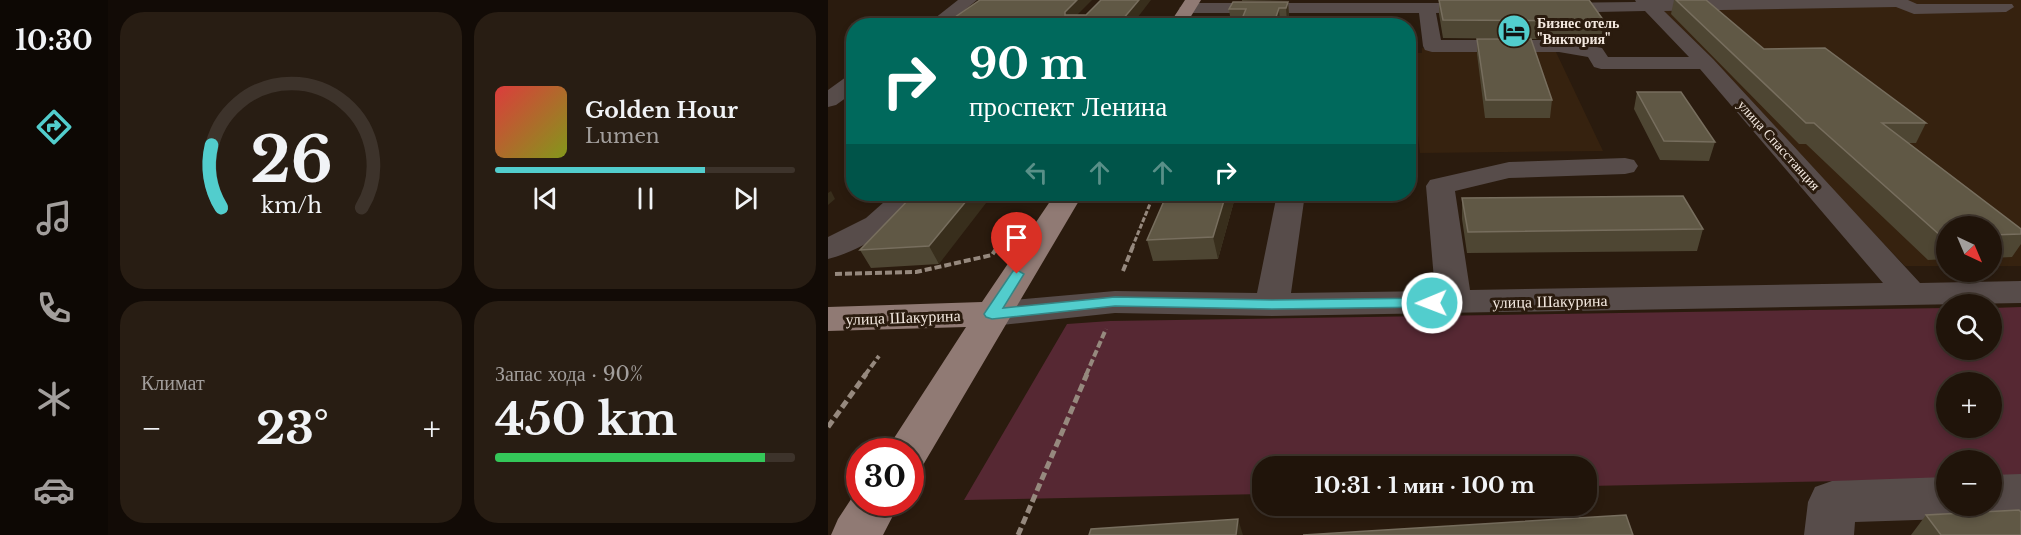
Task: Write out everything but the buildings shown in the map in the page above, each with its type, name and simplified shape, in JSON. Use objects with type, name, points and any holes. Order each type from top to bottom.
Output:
[{"type":"main road","points":[[1181,18],[1190,4]]},
{"type":"main road","points":[[917,438],[1065,201]]},
{"type":"main road","name":"улица Шакурина","points":[[828,319],[992,314]]},
{"type":"main road","points":[[856,535],[868,516]]},
{"type":"street","points":[[944,18],[969,0]]},
{"type":"street","points":[[1535,8],[1647,4],[1897,1],[1914,9],[2006,7]]},
{"type":"street","points":[[1190,4],[1500,8]]},
{"type":"street","name":"улица Спасстанция","points":[[1647,4],[1706,63],[1911,294]]},
{"type":"street","points":[[1437,6],[1432,46],[1559,46],[1595,51],[1601,63],[1706,63]]},
{"type":"street","points":[[1311,18],[1313,7]]},
{"type":"street","points":[[828,100],[846,88]]},
{"type":"street","points":[[828,108],[846,108]]},
{"type":"street","points":[[1454,302],[1440,186],[1509,170],[1625,166]]},
{"type":"street","points":[[828,249],[878,224],[902,201]]},
{"type":"street","points":[[1272,305],[1290,201]]},
{"type":"street","name":"улица Шакурина","points":[[992,314],[1115,302],[1272,305],[2021,292]]},
{"type":"street","points":[[2002,496],[2021,495]]},
{"type":"street","points":[[1829,535],[1833,502],[1936,498]]},
{"type":"path","points":[[1123,271],[1151,201]]},
{"type":"path","points":[[828,274],[916,272],[992,255]]},
{"type":"path","points":[[1018,535],[1110,321]]},
{"type":"path","points":[[828,427],[879,356]]},
{"type":"shaded area","points":[[1651,0],[2021,0],[2021,266],[2002,266],[2002,216],[1936,216],[1936,266],[1905,266]]},
{"type":"shaded area","points":[[1422,48],[1555,50],[1603,151],[1420,153],[1416,120],[1416,53],[1422,53]]},
{"type":"shaded area","points":[[2021,307],[2021,477],[2002,478],[2002,450],[1936,450],[1936,479],[1597,486],[1597,456],[1252,456],[1252,494],[964,500],[1067,324],[1110,321],[1936,308],[1936,360],[2002,360],[2002,308]]},
{"type":"place","name":"Бизнес отель \"Виктория\"","points":[[1514,31]]},
{"type":"route","points":[[1017,274],[992,314],[1115,302],[1272,305],[1432,303]]}]
